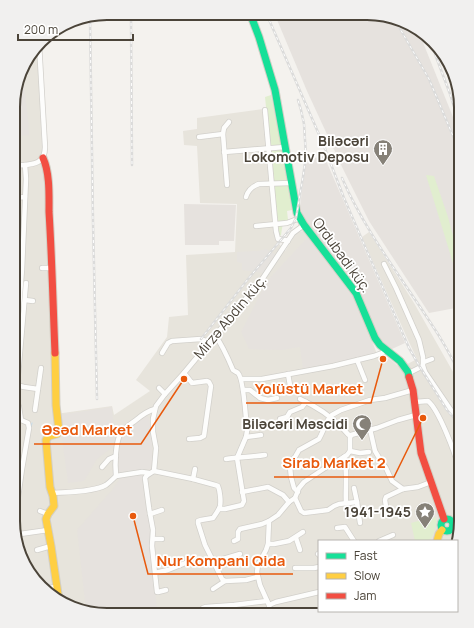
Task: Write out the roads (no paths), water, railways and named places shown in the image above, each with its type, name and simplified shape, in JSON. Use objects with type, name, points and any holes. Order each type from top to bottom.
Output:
[{"type":"main road","name":"Ordubadi küç.","points":[[253,20],[275,90],[296,208],[302,222],[356,293],[375,338],[385,350],[400,360],[409,374],[415,402],[421,453],[444,519]]},
{"type":"main road","points":[[43,158],[45,160],[46,168],[56,405],[59,432],[49,436],[46,440],[50,487],[53,493],[54,506],[46,519],[58,592]]},
{"type":"main road","points":[[444,519],[450,520],[453,524],[451,530],[446,532],[442,530],[440,524],[441,522],[444,519]]},
{"type":"main road","points":[[437,540],[442,530]]},
{"type":"street","points":[[20,165],[37,163],[43,158],[44,147],[39,53]]},
{"type":"street","points":[[265,110],[278,239],[288,241]]},
{"type":"street","points":[[227,185],[223,134],[224,128],[229,122]]},
{"type":"street","points":[[199,137],[223,134]]},
{"type":"street","points":[[224,152],[285,148]]},
{"type":"street","points":[[20,297],[26,179],[25,165]]},
{"type":"street","points":[[246,196],[249,190],[259,184],[291,183]]},
{"type":"street","points":[[256,226],[302,222]]},
{"type":"street","name":"Mirzə Abdin küç.","points":[[154,471],[156,448],[153,432],[153,419],[155,409],[159,401],[263,278],[302,222]]},
{"type":"street","points":[[384,264],[419,340],[425,372],[454,415]]},
{"type":"street","points":[[42,268],[51,268]]},
{"type":"street","points":[[20,342],[26,284]]},
{"type":"street","points":[[25,300],[33,301]]},
{"type":"street","points":[[215,335],[226,352],[232,370],[238,373],[241,379],[247,431],[238,458],[244,501],[242,505],[219,509]]},
{"type":"street","points":[[162,353],[168,343],[172,341],[201,339],[209,342]]},
{"type":"street","points":[[241,379],[262,378],[288,374],[374,356],[385,350]]},
{"type":"street","points":[[409,374],[432,359]]},
{"type":"street","points":[[357,360],[365,380]]},
{"type":"street","points":[[35,410],[41,368]]},
{"type":"street","points":[[184,373],[192,383],[207,381],[209,382],[210,386],[204,436],[189,439]]},
{"type":"street","points":[[288,374],[291,391]]},
{"type":"street","points":[[20,386],[38,389]]},
{"type":"street","points":[[159,388],[165,394]]},
{"type":"street","points":[[243,390],[250,390],[260,398],[268,400],[277,398]]},
{"type":"street","points":[[298,492],[294,488],[290,477],[291,461],[300,449],[319,439],[333,414],[370,400],[385,398],[413,390]]},
{"type":"street","points":[[300,399],[318,408],[342,427],[350,436],[350,451],[344,457],[324,468],[304,482],[299,488],[296,498],[300,510],[304,513],[328,510],[339,504],[357,502]]},
{"type":"street","points":[[415,402],[428,401],[431,404],[439,416],[454,452]]},
{"type":"street","points":[[280,419],[287,417],[290,412],[302,407],[306,402]]},
{"type":"street","name":"Mirzə Abdin küç.","points":[[116,476],[116,456],[119,437],[122,432],[144,413],[155,409]]},
{"type":"street","points":[[20,412],[22,421],[28,423],[29,428],[20,483]]},
{"type":"street","points":[[350,436],[416,415]]},
{"type":"street","points":[[370,429],[375,451],[392,481],[402,489]]},
{"type":"street","points":[[246,437],[261,435]]},
{"type":"street","points":[[350,451],[360,453],[369,452]]},
{"type":"street","points":[[226,460],[265,455]]},
{"type":"street","points":[[102,467],[109,459],[116,456]]},
{"type":"street","points":[[344,457],[346,466],[346,503]]},
{"type":"street","points":[[193,478],[195,468]]},
{"type":"street","points":[[166,590],[157,592],[152,546],[153,530],[145,478],[146,476],[154,471],[193,478],[218,486],[219,509],[213,518],[198,521]]},
{"type":"street","points":[[53,493],[101,487],[109,483],[116,476],[142,472],[149,473]]},
{"type":"street","points":[[387,513],[386,497],[402,489],[422,486],[431,482]]},
{"type":"street","points":[[242,492],[268,487],[282,495],[289,502]]},
{"type":"street","points":[[354,488],[360,523]]},
{"type":"street","points":[[234,541],[238,539],[238,532],[240,529],[269,521],[278,515],[289,502],[296,498]]},
{"type":"street","points":[[150,514],[162,510]]},
{"type":"street","points":[[40,511],[48,514]]},
{"type":"street","points":[[194,518],[198,521],[201,533],[213,562],[222,579],[225,581]]},
{"type":"street","points":[[269,521],[268,544],[258,565],[257,577],[269,608]]},
{"type":"street","points":[[337,528],[345,527],[353,540]]},
{"type":"street","points":[[21,534],[48,530]]},
{"type":"street","points":[[268,544],[287,542],[304,532]]},
{"type":"street","points":[[381,540],[393,535]]},
{"type":"street","points":[[296,538],[300,550]]},
{"type":"street","points":[[153,539],[162,539]]},
{"type":"street","points":[[37,550],[51,546]]},
{"type":"street","points":[[213,562],[240,554]]},
{"type":"street","points":[[155,572],[168,570],[188,562]]},
{"type":"street","points":[[295,568],[318,567]]},
{"type":"street","points":[[213,590],[225,581],[246,580],[257,577]]},
{"type":"street","points":[[52,587],[57,587]]},
{"type":"street","points":[[203,608],[276,602],[318,592]]},
{"type":"waterway","points":[[31,427],[32,423]]},
{"type":"railway","points":[[131,20],[132,165]]},
{"type":"railway","points":[[269,20],[409,348],[447,410],[454,418]]},
{"type":"railway","points":[[90,22],[97,399]]},
{"type":"railway","points":[[399,26],[429,79],[454,138]]},
{"type":"railway","points":[[434,52],[454,107]]},
{"type":"railway","points":[[201,339],[248,279],[291,228],[296,218],[306,156],[304,124],[298,100]]},
{"type":"railway","points":[[342,178],[361,217],[440,337],[454,362]]},
{"type":"place","name":"Biləcəri Lokomotiv Deposu","points":[[383,166]]},
{"type":"place","name":"Yolüstü Market","points":[[383,359]]},
{"type":"place","name":"Əsəd Market","points":[[184,379]]},
{"type":"place","name":"Sirab Market 2","points":[[423,418]]},
{"type":"place","name":"Biləcəri Məscidi","points":[[362,441]]},
{"type":"place","name":"Nur Kompani Qida","points":[[133,516]]},
{"type":"place","name":"1941-1945","points":[[425,529]]}]
